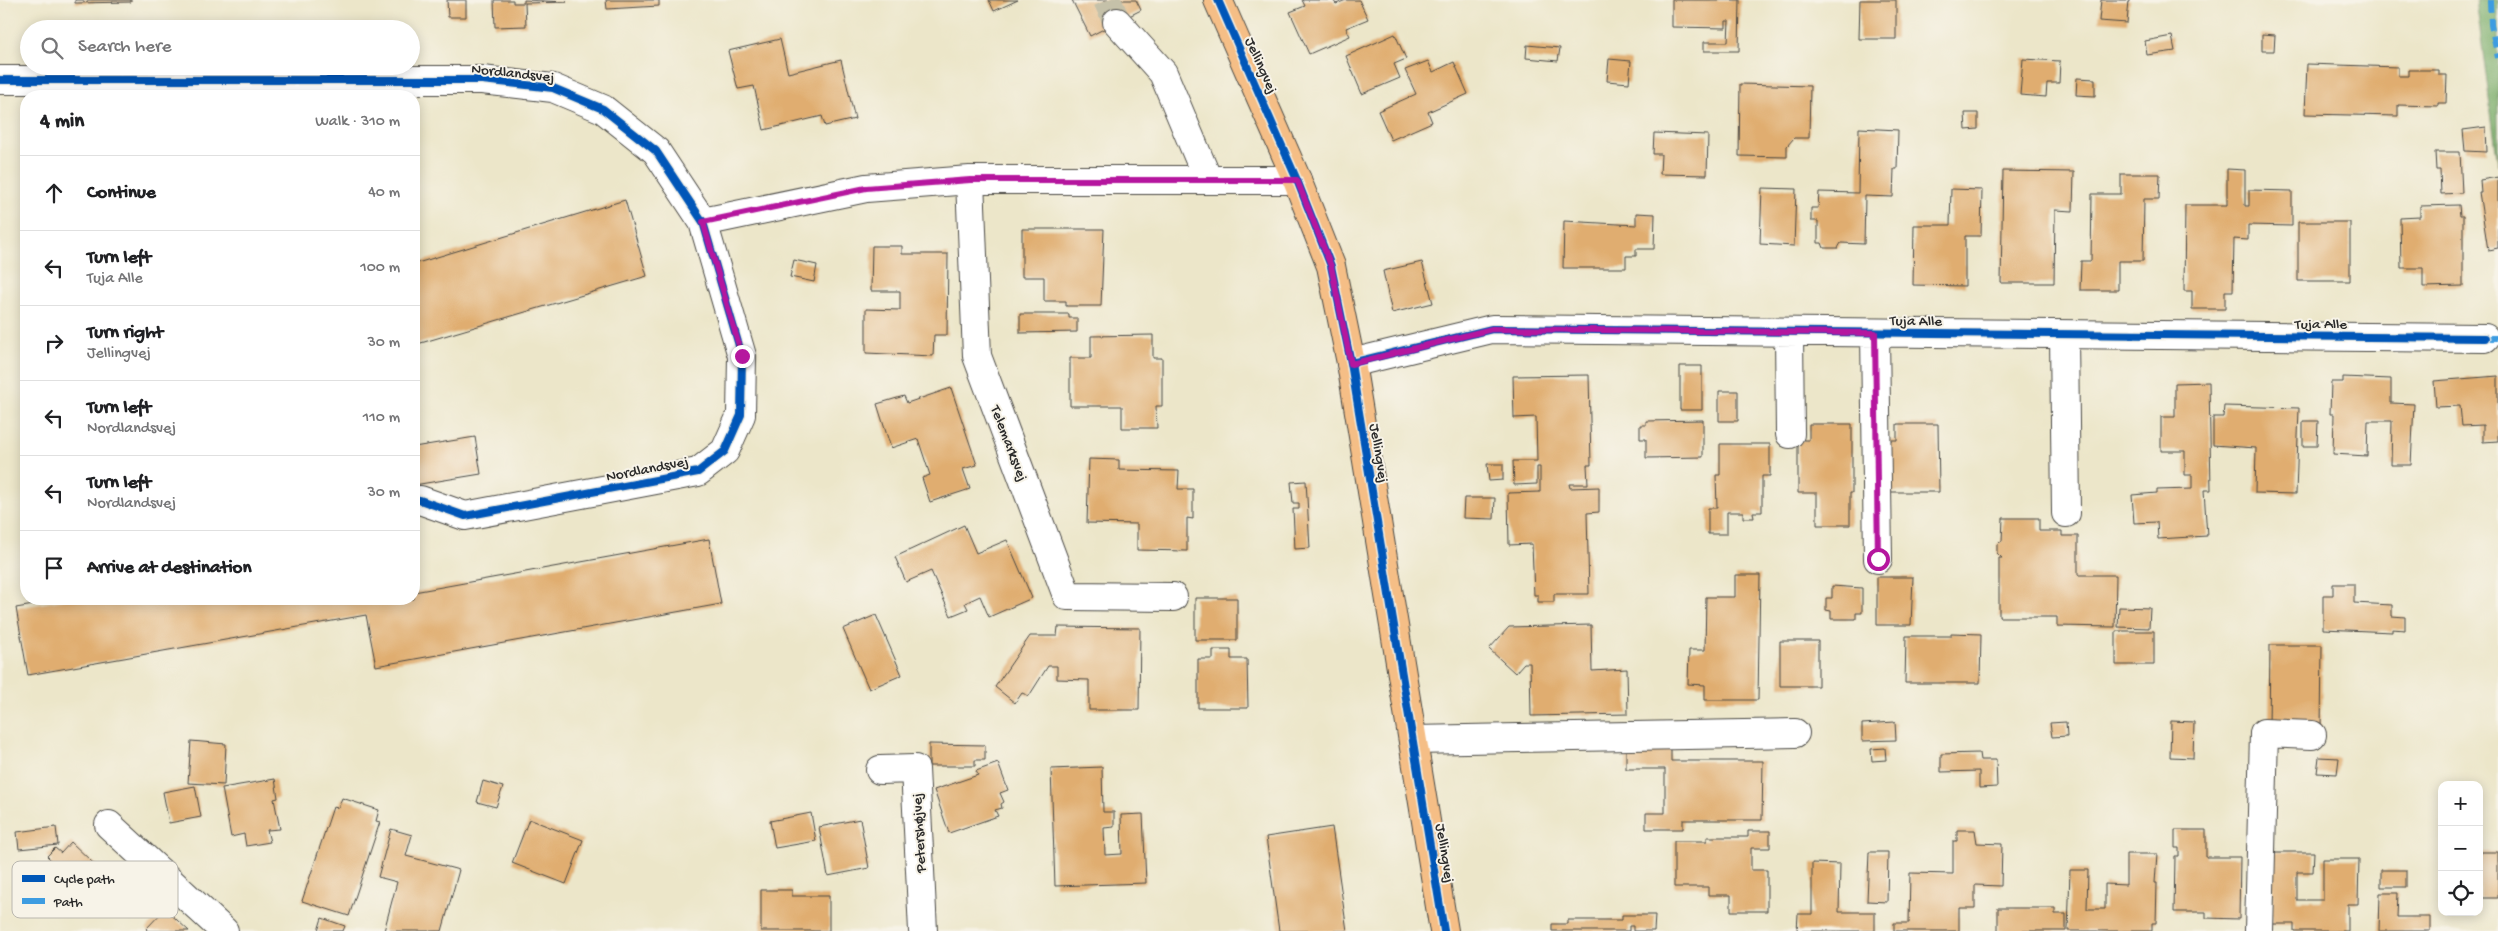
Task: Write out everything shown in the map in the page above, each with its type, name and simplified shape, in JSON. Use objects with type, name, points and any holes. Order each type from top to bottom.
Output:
[{"type":"main road","name":"Jellingvej","points":[[1218,0],[1297,180],[1331,266],[1351,364],[1444,931]]},
{"type":"street","points":[[1118,22],[1163,73],[1208,180]]},
{"type":"street","name":"Nordlandsvej","points":[[0,80],[482,80],[553,88],[603,110],[656,151],[703,222],[742,356],[740,415],[725,451],[698,472],[465,516],[420,500]]},
{"type":"street","points":[[703,222],[866,188],[970,180],[1297,180]]},
{"type":"street","name":"Telemarksvej","points":[[970,180],[977,356],[1068,596],[1173,597]]},
{"type":"street","name":"Tuja Alle","points":[[1351,364],[1492,329],[2485,338]]},
{"type":"street","points":[[1789,332],[1790,434]]},
{"type":"street","points":[[1875,333],[1878,559]]},
{"type":"street","points":[[2064,335],[2066,513]]},
{"type":"street","points":[[1413,740],[1795,733]]},
{"type":"street","points":[[2259,931],[2264,733],[2312,735]]},
{"type":"street","name":"Petershøjvej","points":[[880,770],[914,769],[923,931]]},
{"type":"street","points":[[109,825],[148,861]]},
{"type":"street","points":[[178,889],[224,931]]},
{"type":"green space","points":[[2476,0],[2498,0],[2498,165]]},
{"type":"building","points":[[75,0],[131,0],[131,2],[75,3]]},
{"type":"building","points":[[447,0],[466,0],[466,17],[448,17]]},
{"type":"building","points":[[494,0],[513,0],[513,3],[524,3],[524,0],[567,2],[525,3],[526,26],[495,27]]},
{"type":"building","points":[[606,0],[659,0],[659,6],[607,9]]},
{"type":"building","points":[[989,0],[1018,0],[994,11]]},
{"type":"building","points":[[1072,0],[1136,0],[1141,10],[1090,36]]},
{"type":"building","points":[[1302,0],[1333,0],[1336,4],[1346,0],[1359,0],[1368,19],[1346,28],[1350,36],[1309,54],[1290,12],[1305,6]]},
{"type":"building","points":[[1672,0],[1740,0],[1739,51],[1704,51],[1704,42],[1728,42],[1729,21],[1726,21],[1726,28],[1672,27]]},
{"type":"building","points":[[1860,0],[1896,0],[1896,39],[1859,39]]},
{"type":"building","points":[[2101,0],[2129,0],[2127,23],[2099,21]]},
{"type":"building","points":[[1395,34],[1406,59],[1394,64],[1400,78],[1362,94],[1346,56]]},
{"type":"building","points":[[2262,34],[2275,35],[2274,51],[2262,51]]},
{"type":"building","points":[[2172,36],[2175,51],[2147,55],[2145,41]]},
{"type":"building","points":[[780,39],[788,73],[841,60],[855,119],[825,126],[822,116],[764,130],[754,86],[738,89],[728,51]]},
{"type":"building","points":[[1527,45],[1560,48],[1558,61],[1526,58]]},
{"type":"building","points":[[1609,59],[1631,61],[1629,83],[1607,81]]},
{"type":"building","points":[[2023,59],[2060,61],[2059,83],[2047,83],[2046,97],[2020,95]]},
{"type":"building","points":[[1428,61],[1433,72],[1454,62],[1468,94],[1428,112],[1432,122],[1391,140],[1378,111],[1416,94],[1405,70]]},
{"type":"building","points":[[2307,64],[2398,67],[2398,76],[2408,76],[2408,70],[2439,70],[2439,75],[2447,75],[2446,103],[2438,103],[2438,106],[2398,105],[2398,116],[2305,114]]},
{"type":"building","points":[[2077,78],[2095,79],[2095,96],[2076,95]]},
{"type":"building","points":[[1740,84],[1810,86],[1809,138],[1794,138],[1787,146],[1787,157],[1739,156]]},
{"type":"building","points":[[1965,113],[1978,113],[1978,129],[1966,130]]},
{"type":"building","points":[[2486,127],[2487,152],[2465,151],[2463,130]]},
{"type":"building","points":[[1859,128],[1898,130],[1897,169],[1894,169],[1893,197],[1865,196],[1864,244],[1841,243],[1838,248],[1824,248],[1822,243],[1818,243],[1818,221],[1811,221],[1811,208],[1818,208],[1819,192],[1858,193]]},
{"type":"building","points":[[1654,133],[1708,135],[1707,175],[1660,174],[1661,154],[1653,154]]},
{"type":"building","points":[[2435,152],[2460,152],[2462,193],[2441,194],[2440,170],[2436,170]]},
{"type":"building","points":[[2227,169],[2245,170],[2245,206],[2249,206],[2249,190],[2292,191],[2292,226],[2248,225],[2248,240],[2234,239],[2233,291],[2225,291],[2225,309],[2192,309],[2192,291],[2184,291],[2185,205],[2227,205]]},
{"type":"building","points":[[2003,171],[2074,172],[2073,211],[2055,210],[2054,283],[2001,283]]},
{"type":"building","points":[[2121,174],[2160,174],[2159,199],[2144,199],[2143,261],[2118,261],[2118,290],[2080,290],[2081,261],[2091,261],[2092,194],[2121,194]]},
{"type":"building","points":[[2498,177],[2498,248],[2488,250],[2479,192],[2481,192],[2480,180]]},
{"type":"building","points":[[1762,188],[1796,189],[1794,246],[1760,244]]},
{"type":"building","points":[[1951,189],[1982,190],[1981,236],[1965,236],[1965,286],[1913,285],[1914,225],[1950,225]]},
{"type":"building","points":[[625,200],[647,276],[420,343],[420,262]]},
{"type":"building","points":[[2459,205],[2460,216],[2463,216],[2463,286],[2423,287],[2423,268],[2401,268],[2400,218],[2420,217],[2420,206]]},
{"type":"building","points":[[1636,213],[1655,214],[1654,249],[1636,249],[1636,256],[1626,256],[1626,268],[1563,268],[1564,221],[1636,225]]},
{"type":"building","points":[[2298,222],[2350,222],[2350,281],[2298,281]]},
{"type":"building","points":[[1022,229],[1104,229],[1101,306],[1066,306],[1066,301],[1044,301],[1044,277],[1022,277]]},
{"type":"building","points":[[872,246],[902,246],[902,254],[948,254],[947,335],[934,335],[933,356],[866,353],[866,309],[900,310],[900,291],[871,291]]},
{"type":"building","points":[[794,260],[817,265],[814,282],[790,277]]},
{"type":"building","points":[[1422,262],[1433,303],[1392,313],[1383,271]]},
{"type":"building","points":[[1020,314],[1069,314],[1069,318],[1077,318],[1077,332],[1020,333]]},
{"type":"building","points":[[1153,335],[1153,358],[1162,358],[1162,406],[1156,406],[1157,428],[1122,428],[1122,406],[1070,406],[1070,358],[1091,358],[1091,336]]},
{"type":"building","points":[[1680,366],[1702,366],[1702,410],[1680,410]]},
{"type":"building","points":[[1589,375],[1591,465],[1587,465],[1588,484],[1569,484],[1570,488],[1599,487],[1599,512],[1587,513],[1589,594],[1554,594],[1554,602],[1538,602],[1538,595],[1534,595],[1532,544],[1509,545],[1508,493],[1540,492],[1540,467],[1537,467],[1537,484],[1514,485],[1513,461],[1537,461],[1536,417],[1514,418],[1513,376]]},
{"type":"building","points":[[2498,376],[2498,441],[2483,442],[2483,425],[2462,426],[2460,406],[2436,407],[2434,381]]},
{"type":"building","points":[[2343,377],[2391,379],[2391,403],[2414,404],[2411,465],[2391,465],[2392,421],[2368,421],[2367,456],[2333,454],[2334,414],[2330,414],[2331,382],[2343,382]]},
{"type":"building","points":[[2209,382],[2211,490],[2204,490],[2207,536],[2158,539],[2157,522],[2134,523],[2132,495],[2157,493],[2157,490],[2192,489],[2192,475],[2185,475],[2185,451],[2161,451],[2161,417],[2175,417],[2175,383]]},
{"type":"building","points":[[951,388],[977,465],[963,469],[970,489],[930,502],[922,478],[930,475],[918,439],[891,448],[877,404],[904,396],[907,403]]},
{"type":"building","points":[[1719,391],[1738,391],[1738,421],[1719,421]]},
{"type":"building","points":[[2224,406],[2299,408],[2296,494],[2255,493],[2256,448],[2213,445],[2213,417],[2223,417]]},
{"type":"building","points":[[1703,420],[1703,457],[1646,458],[1646,439],[1640,439],[1640,425],[1646,425],[1646,421]]},
{"type":"building","points":[[2303,421],[2318,421],[2317,446],[2303,446]]},
{"type":"building","points":[[1809,424],[1852,424],[1850,525],[1817,525],[1817,493],[1798,493],[1798,440],[1809,440]]},
{"type":"building","points":[[1897,424],[1938,424],[1939,492],[1886,492],[1885,440],[1897,440]]},
{"type":"building","points":[[475,437],[481,474],[420,484],[420,446]]},
{"type":"building","points":[[1720,444],[1770,444],[1770,476],[1762,476],[1762,512],[1753,512],[1754,518],[1743,518],[1743,512],[1727,512],[1727,534],[1708,534],[1708,508],[1717,508],[1716,475],[1720,475]]},
{"type":"building","points":[[1089,459],[1119,460],[1119,470],[1179,471],[1178,489],[1193,489],[1193,519],[1187,518],[1187,551],[1137,550],[1137,524],[1087,523]]},
{"type":"building","points":[[1487,464],[1503,464],[1503,480],[1489,481]]},
{"type":"building","points":[[1306,481],[1310,548],[1295,549],[1293,509],[1299,509],[1299,503],[1293,503],[1291,482]]},
{"type":"building","points":[[1464,498],[1495,498],[1494,519],[1463,518]]},
{"type":"building","points":[[2003,518],[2039,518],[2039,531],[2062,531],[2062,536],[2078,536],[2078,575],[2116,575],[2115,627],[2057,626],[2057,617],[1999,617],[1999,558],[2002,558],[1997,553],[1997,544],[2002,541]]},
{"type":"building","points":[[964,525],[976,553],[1007,540],[1032,598],[989,617],[980,596],[965,603],[968,609],[951,616],[931,571],[906,582],[895,557]]},
{"type":"building","points":[[709,539],[721,604],[376,666],[366,615],[28,675],[16,608],[33,605],[420,605],[420,591]]},
{"type":"building","points":[[1735,575],[1760,575],[1758,700],[1705,700],[1705,685],[1688,684],[1689,650],[1705,650],[1706,597],[1735,597]]},
{"type":"building","points":[[1877,577],[1913,577],[1911,625],[1877,625]]},
{"type":"building","points":[[2333,584],[2354,584],[2354,603],[2392,605],[2392,616],[2405,617],[2405,630],[2392,629],[2392,632],[2323,629],[2323,595],[2333,595]]},
{"type":"building","points":[[1832,586],[1862,588],[1862,613],[1856,613],[1856,619],[1831,619],[1831,611],[1826,610],[1826,598],[1832,598]]},
{"type":"building","points":[[1195,598],[1237,598],[1237,640],[1195,640]]},
{"type":"building","points":[[2119,607],[2150,608],[2149,628],[2118,627]]},
{"type":"building","points":[[876,615],[902,675],[869,689],[843,629]]},
{"type":"building","points":[[1591,625],[1592,671],[1627,669],[1628,714],[1531,716],[1530,663],[1524,663],[1515,673],[1489,649],[1509,627]]},
{"type":"building","points":[[1058,627],[1140,628],[1139,710],[1089,710],[1089,680],[1057,679],[1057,666],[1048,666],[1029,696],[1022,693],[1015,703],[995,687],[1030,636],[1057,636]]},
{"type":"building","points":[[2116,631],[2154,631],[2154,665],[2116,665]]},
{"type":"building","points":[[1951,633],[1981,634],[1980,683],[1905,683],[1906,636],[1951,636]]},
{"type":"building","points":[[1780,641],[1818,641],[1818,686],[1780,686]]},
{"type":"building","points":[[2270,645],[2322,645],[2321,730],[2269,729]]},
{"type":"building","points":[[1213,650],[1231,650],[1231,659],[1247,659],[1248,708],[1198,708],[1198,659],[1213,659]]},
{"type":"building","points":[[2171,721],[2194,722],[2193,758],[2170,757]]},
{"type":"building","points":[[1895,722],[1896,740],[1862,741],[1862,724]]},
{"type":"building","points":[[2066,722],[2067,736],[2052,737],[2050,723]]},
{"type":"building","points":[[191,741],[226,744],[224,785],[188,783]]},
{"type":"building","points":[[929,744],[985,745],[985,760],[975,760],[975,766],[929,766]]},
{"type":"building","points":[[1626,747],[1671,748],[1671,761],[1763,761],[1762,820],[1683,820],[1683,829],[1646,829],[1646,813],[1665,813],[1665,769],[1626,769]]},
{"type":"building","points":[[1885,748],[1886,760],[1872,761],[1871,749]]},
{"type":"building","points":[[1979,753],[1980,760],[1996,760],[1997,787],[1979,788],[1979,771],[1941,772],[1941,754]]},
{"type":"building","points":[[2319,757],[2339,758],[2337,774],[2317,773]]},
{"type":"building","points":[[998,763],[1008,790],[1000,793],[1004,802],[1001,804],[1002,808],[995,810],[998,816],[949,833],[934,790],[978,775],[976,771]]},
{"type":"building","points":[[1102,767],[1103,812],[1114,812],[1114,827],[1104,828],[1105,855],[1122,854],[1121,815],[1143,814],[1146,883],[1055,886],[1051,769]]},
{"type":"building","points":[[275,779],[278,798],[274,799],[280,829],[267,830],[270,842],[246,846],[244,834],[231,837],[222,788]]},
{"type":"building","points":[[483,781],[503,787],[496,807],[477,802]]},
{"type":"building","points":[[195,786],[201,817],[169,823],[163,792]]},
{"type":"building","points":[[342,798],[379,810],[376,821],[380,822],[349,916],[302,901],[333,807],[338,808]]},
{"type":"building","points":[[811,813],[816,841],[775,848],[770,821]]},
{"type":"building","points":[[529,819],[583,840],[566,884],[512,863]]},
{"type":"building","points":[[860,819],[869,868],[828,876],[819,827]]},
{"type":"building","points":[[56,827],[58,845],[19,849],[17,832]]},
{"type":"building","points":[[1332,827],[1347,931],[1279,931],[1266,837]]},
{"type":"building","points":[[391,829],[412,835],[406,856],[459,870],[442,931],[384,931],[397,882],[378,877]]},
{"type":"building","points":[[1957,830],[1975,830],[1977,843],[2002,844],[2001,886],[1975,885],[1975,908],[1959,908],[1959,931],[1894,931],[1894,923],[1909,923],[1910,873],[1953,874],[1953,841],[1957,841]]},
{"type":"building","points":[[2175,830],[2206,830],[2206,857],[2240,857],[2239,919],[2206,918],[2206,912],[2174,912],[2175,856],[2179,856],[2179,848],[2175,848]]},
{"type":"building","points":[[1748,831],[1770,831],[1770,848],[1751,848],[1751,870],[1767,870],[1767,911],[1731,911],[1731,895],[1708,895],[1708,887],[1674,887],[1674,841],[1707,841],[1707,837],[1748,837]]},
{"type":"building","points":[[71,842],[91,861],[52,861],[47,856],[55,848],[61,853]]},
{"type":"building","points":[[1869,852],[1888,852],[1887,902],[1867,901]]},
{"type":"building","points":[[2273,852],[2314,852],[2313,872],[2297,872],[2297,900],[2323,900],[2323,859],[2359,859],[2358,904],[2348,904],[2348,931],[2294,931],[2294,924],[2272,924]]},
{"type":"building","points":[[2483,852],[2498,852],[2498,898],[2483,898]]},
{"type":"building","points":[[2126,854],[2157,854],[2155,883],[2157,883],[2156,923],[2152,923],[2152,931],[2068,931],[2070,870],[2088,870],[2087,909],[2105,909],[2105,884],[2126,885]]},
{"type":"building","points":[[1812,863],[1840,864],[1839,912],[1875,912],[1875,931],[1797,931],[1798,914],[1812,914]]},
{"type":"building","points":[[2381,870],[2406,870],[2406,887],[2381,887]]},
{"type":"building","points":[[761,890],[792,890],[792,896],[829,896],[829,931],[761,931]]},
{"type":"building","points":[[2380,893],[2398,893],[2397,917],[2430,917],[2430,931],[2379,931]]},
{"type":"building","points":[[1998,908],[2055,908],[2055,914],[2066,914],[2066,931],[1998,931]]},
{"type":"building","points":[[1622,915],[1655,915],[1654,931],[1633,931],[1633,926],[1629,926],[1629,931],[1552,931],[1552,924],[1568,924],[1568,920],[1622,920]]},
{"type":"building","points":[[156,918],[175,918],[189,931],[148,931],[146,929]]},
{"type":"building","points":[[322,918],[345,926],[343,931],[318,931]]},
{"type":"tunnel","points":[[1107,0],[1117,22]]},
{"type":"marked path","points":[[2490,0],[2491,25],[2498,58]]},
{"type":"marked path","points":[[2485,338],[2498,338]]},
{"type":"cycle path","points":[[1218,0],[1297,180],[1331,266],[1351,363],[1444,931]]},
{"type":"cycle path","points":[[0,80],[482,80],[553,88],[603,109],[656,151],[703,222],[742,356],[741,415],[725,451],[698,472],[465,516],[420,500]]},
{"type":"cycle path","points":[[1351,363],[1492,329],[2485,338]]},
{"type":"route","points":[[742,356],[703,222],[866,188],[970,180],[1297,180],[1331,266],[1351,364],[1492,329],[1875,333],[1878,559]]}]
